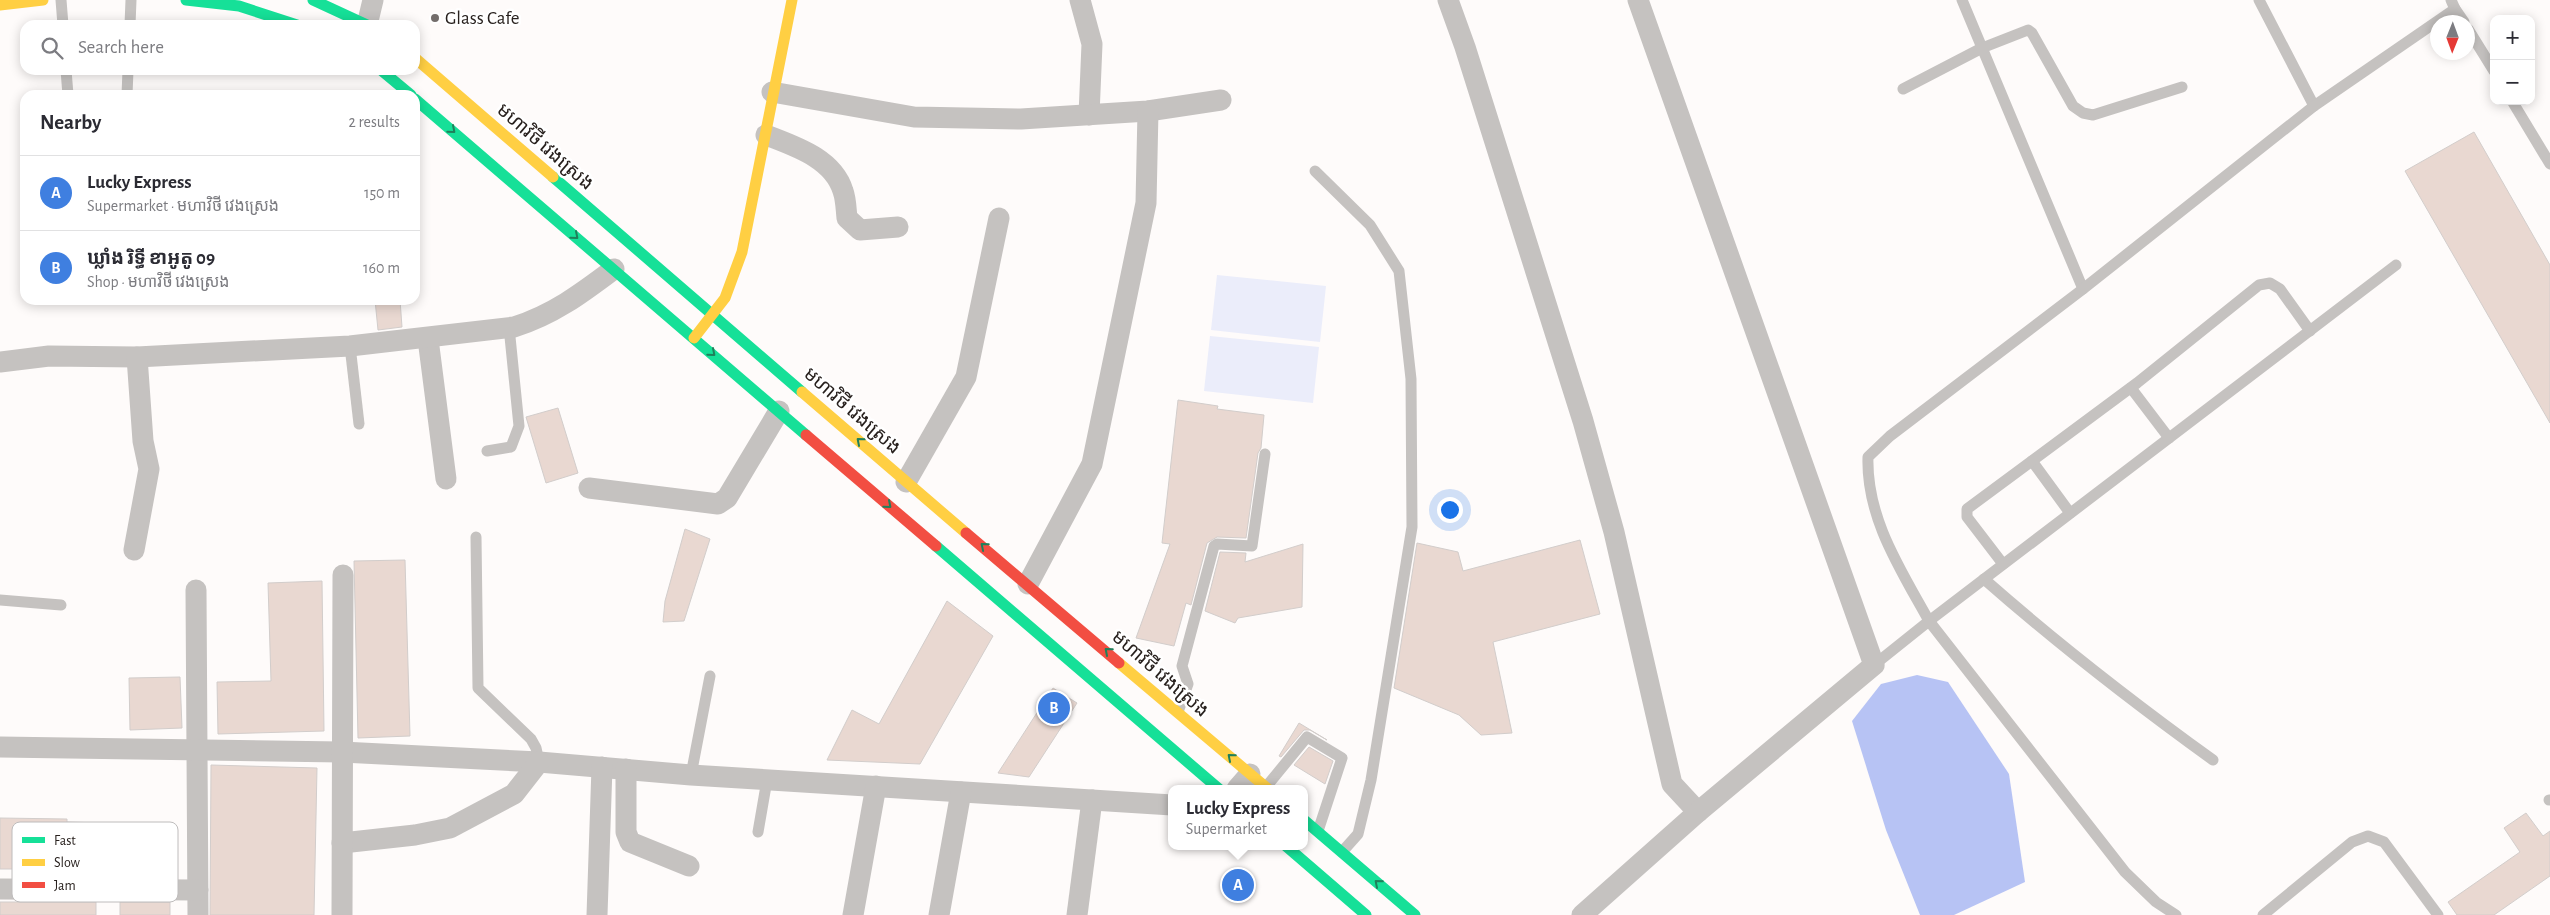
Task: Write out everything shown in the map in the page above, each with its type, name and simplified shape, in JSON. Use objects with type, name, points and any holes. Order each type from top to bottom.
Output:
[{"type":"main road","points":[[0,5],[43,0]]},
{"type":"main road","points":[[186,0],[239,6],[282,20]]},
{"type":"main road","points":[[313,0],[356,20]]},
{"type":"main road","points":[[694,338],[716,316],[732,288],[742,252],[766,135],[772,92],[792,0]]},
{"type":"main road","name":"មហាវិថី វេងស្រេង","points":[[420,62],[906,482],[1178,712],[1255,785]]},
{"type":"main road","points":[[387,75],[405,90]]},
{"type":"main road","points":[[420,102],[1214,785]]},
{"type":"main road","points":[[1308,823],[1415,915]]},
{"type":"main road","points":[[1291,850],[1366,915]]},
{"type":"street","points":[[368,20],[373,0]]},
{"type":"street","points":[[1080,0],[1092,44],[1088,115]]},
{"type":"street","points":[[1448,0],[1465,47],[1583,421],[1614,532],[1672,784],[1698,812]]},
{"type":"street","points":[[1582,915],[1698,812],[1874,666],[1638,0]]},
{"type":"street","points":[[772,92],[914,117],[1021,119],[1148,111],[1221,100]]},
{"type":"street","points":[[1028,584],[1092,464],[1146,203],[1148,111]]},
{"type":"street","points":[[766,135],[811,154],[830,170],[843,190],[847,218],[860,230],[898,226]]},
{"type":"street","points":[[906,482],[966,378],[999,218]]},
{"type":"street","points":[[0,362],[49,356],[137,357],[350,346],[509,327],[539,319],[568,303],[614,269]]},
{"type":"street","points":[[428,338],[446,479]]},
{"type":"street","points":[[134,550],[149,469],[143,441],[137,357]]},
{"type":"street","points":[[589,488],[718,504],[728,498],[779,411]]},
{"type":"street","points":[[342,915],[343,575]]},
{"type":"street","points":[[196,590],[198,915]]},
{"type":"street","points":[[0,747],[342,752],[539,762],[691,775],[1168,805]]},
{"type":"street","points":[[342,843],[380,840],[450,828],[514,794],[539,762]]},
{"type":"street","points":[[597,915],[602,768]]},
{"type":"street","points":[[626,770],[626,832],[630,842],[689,866]]},
{"type":"street","points":[[853,915],[876,786]]},
{"type":"street","points":[[939,915],[961,792]]},
{"type":"street","points":[[1077,915],[1092,800]]},
{"type":"street","points":[[178,890],[198,890]]},
{"type":"lane","points":[[61,0],[62,20]]},
{"type":"lane","points":[[130,20],[131,0]]},
{"type":"lane","points":[[1962,0],[2083,289]]},
{"type":"lane","points":[[2259,0],[2314,106]]},
{"type":"lane","points":[[2176,915],[2156,902],[2125,872],[1929,621],[1883,538],[1867,481],[1868,457],[1890,436],[2083,289],[2314,106],[2453,4],[2460,15]]},
{"type":"lane","points":[[1903,89],[1982,48],[2021,31],[2028,30],[2032,33],[2073,106],[2083,113],[2093,115],[2182,87]]},
{"type":"lane","points":[[2475,40],[2490,65]]},
{"type":"lane","points":[[66,75],[68,90]]},
{"type":"lane","points":[[127,90],[128,75]]},
{"type":"lane","points":[[2514,105],[2550,164]]},
{"type":"lane","points":[[1315,171],[1370,225],[1398,271],[1411,379],[1412,527],[1371,780],[1358,834],[1342,852]]},
{"type":"lane","points":[[1874,666],[2003,564],[2396,265]]},
{"type":"lane","points":[[2003,564],[1968,517],[1967,509],[2130,388],[2259,285],[2270,282],[2280,289],[2310,331]]},
{"type":"lane","points":[[487,451],[511,447],[519,426],[509,327]]},
{"type":"lane","points":[[350,346],[358,424]]},
{"type":"lane","points":[[2130,388],[2168,438]]},
{"type":"lane","points":[[1178,712],[1188,684],[1182,666],[1214,546],[1217,544],[1252,546],[1265,454]]},
{"type":"lane","points":[[2032,461],[2070,513]]},
{"type":"lane","points":[[476,537],[478,688],[531,738],[536,748],[539,762]]},
{"type":"lane","points":[[1984,579],[2045,633],[2146,712],[2213,760]]},
{"type":"lane","points":[[0,600],[62,605]]},
{"type":"lane","points":[[691,775],[710,676]]},
{"type":"lane","points":[[1255,785],[1308,737],[1342,758],[1318,832]]},
{"type":"lane","points":[[758,832],[767,780]]},
{"type":"lane","points":[[2262,915],[2352,842],[2368,836],[2384,842],[2438,915]]},
{"type":"shaded area","points":[[1217,275],[1326,286],[1320,342],[1211,330]]},
{"type":"shaded area","points":[[1210,336],[1319,347],[1313,403],[1204,391]]},
{"type":"water","points":[[1917,675],[1948,682],[2009,774],[2025,882],[1954,915],[1920,915],[1886,830],[1852,721],[1881,684]]},
{"type":"building","points":[[2474,132],[2550,265],[2550,423],[2405,171]]},
{"type":"building","points":[[376,305],[400,305],[402,327],[378,330]]},
{"type":"building","points":[[1178,400],[1218,406],[1217,409],[1264,415],[1261,448],[1258,453],[1246,538],[1217,537],[1207,543],[1191,605],[1186,603],[1174,646],[1136,638],[1170,544],[1162,543]]},
{"type":"building","points":[[558,408],[578,473],[546,483],[526,417]]},
{"type":"building","points":[[685,529],[710,539],[684,621],[663,622],[665,601]]},
{"type":"building","points":[[1580,540],[1600,614],[1493,642],[1512,733],[1481,735],[1459,715],[1394,688],[1417,543],[1458,552],[1463,571]]},
{"type":"building","points":[[1303,544],[1302,607],[1238,618],[1235,623],[1205,611],[1220,552],[1246,553],[1245,562]]},
{"type":"building","points":[[405,560],[410,736],[358,738],[354,561]]},
{"type":"building","points":[[322,581],[324,731],[218,734],[217,682],[271,681],[268,583]]},
{"type":"building","points":[[947,601],[993,636],[920,764],[827,760],[852,710],[879,724]]},
{"type":"building","points":[[180,677],[182,728],[130,730],[129,678]]},
{"type":"building","points":[[1053,688],[1077,703],[1029,777],[998,773]]},
{"type":"building","points":[[1299,723],[1327,740],[1310,730],[1304,730],[1281,757],[1279,756]]},
{"type":"building","points":[[1309,747],[1333,761],[1325,784],[1294,765]]},
{"type":"building","points":[[211,765],[317,768],[314,915],[210,915]]},
{"type":"building","points":[[2526,813],[2543,836],[2550,831],[2550,876],[2494,915],[2457,915],[2448,902],[2520,852],[2504,828]]},
{"type":"building","points":[[0,818],[67,819],[67,822],[12,822],[12,869],[0,869]]},
{"type":"building","points":[[0,902],[96,902],[96,915],[0,915]]},
{"type":"building","points":[[120,902],[170,902],[170,915],[120,915]]},
{"type":"traffic: fast","points":[[186,0],[239,6],[282,20]]},
{"type":"traffic: fast","points":[[313,0],[356,20]]},
{"type":"traffic: fast","points":[[387,75],[405,90]]},
{"type":"traffic: fast","points":[[420,103],[806,435]]},
{"type":"traffic: fast","points":[[553,177],[802,392]]},
{"type":"traffic: fast","points":[[936,546],[1214,785]]},
{"type":"traffic: fast","points":[[1308,823],[1415,915]]},
{"type":"traffic: fast","points":[[1291,850],[1366,915]]},
{"type":"traffic: slow","points":[[0,5],[43,0]]},
{"type":"traffic: slow","points":[[694,338],[725,298],[742,252],[792,0]]},
{"type":"traffic: slow","points":[[420,62],[553,177]]},
{"type":"traffic: slow","points":[[802,392],[966,533]]},
{"type":"traffic: slow","points":[[1119,663],[1263,785]]},
{"type":"traffic: jam","points":[[806,435],[936,546]]},
{"type":"traffic: jam","points":[[966,533],[1119,663]]},
{"type":"place","name":"Glass Cafe","points":[[435,18]]},
{"type":"place","name":"ឃ្លាំង រិទ្ធី ខាអូតូ 09","points":[[1054,708]]},
{"type":"place","name":"Lucky Express","points":[[1238,885]]}]
